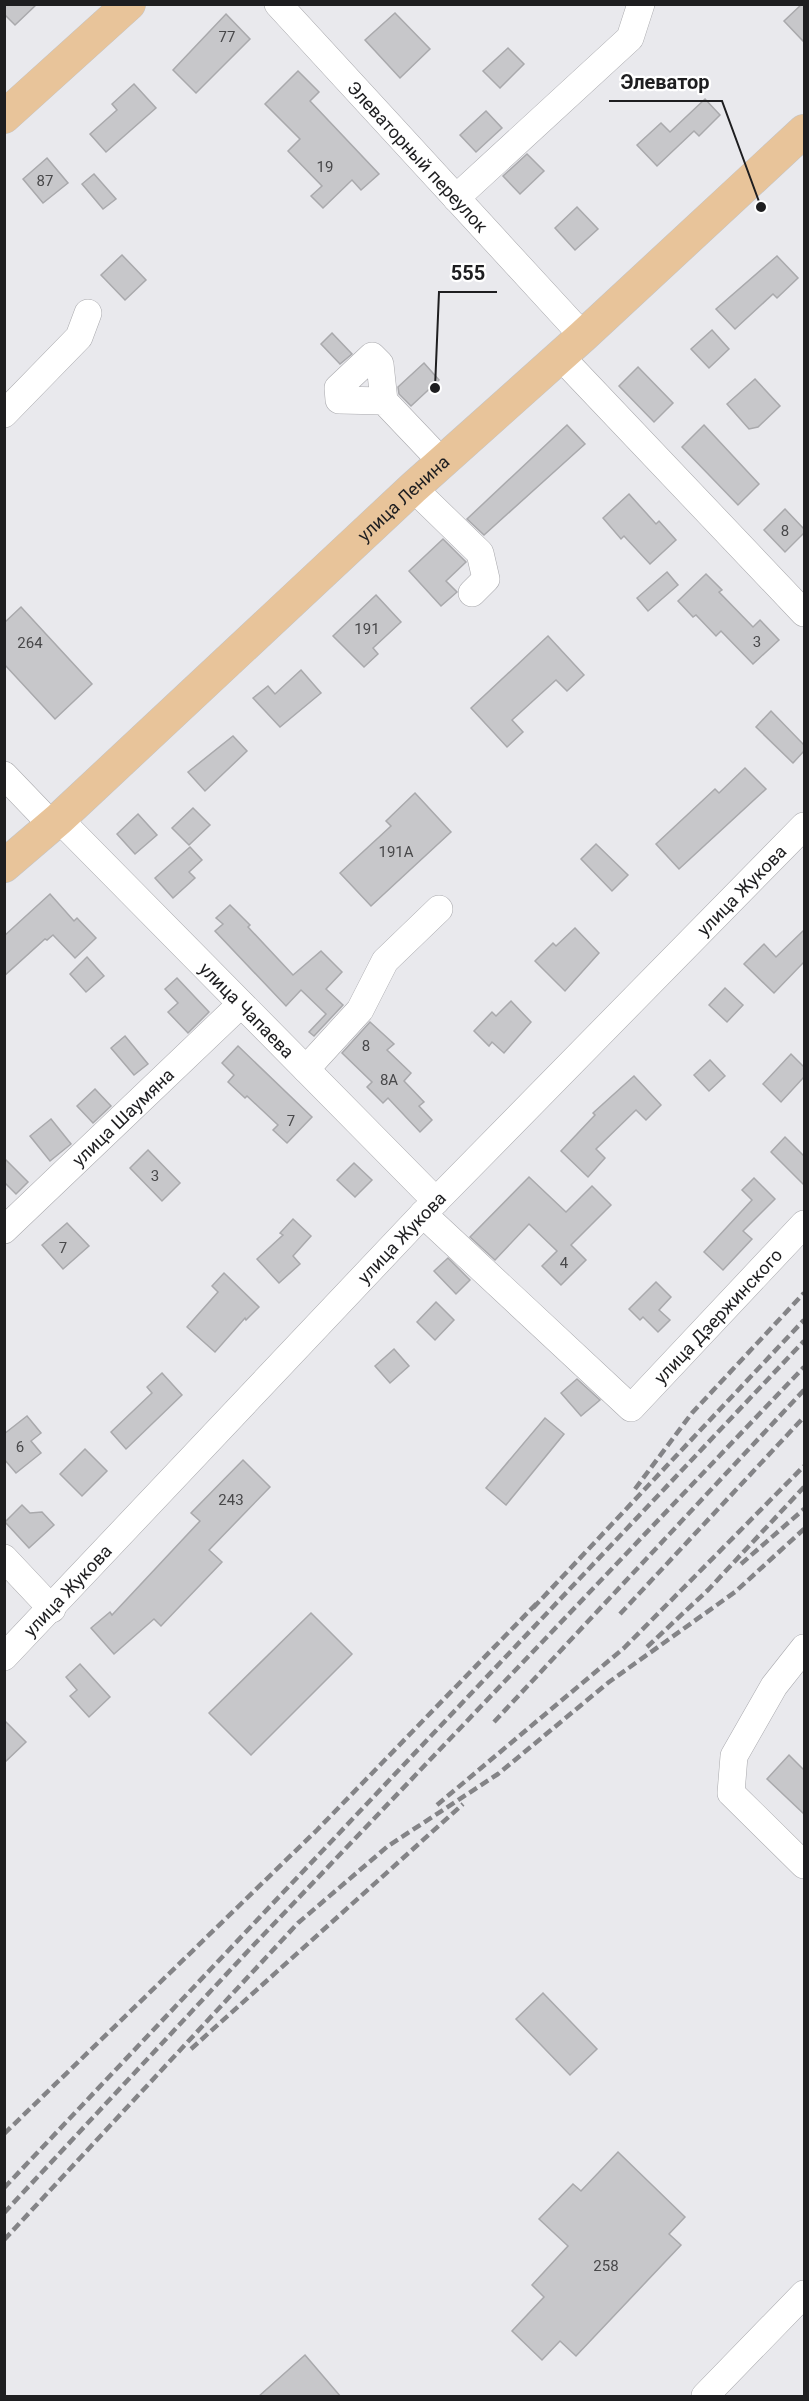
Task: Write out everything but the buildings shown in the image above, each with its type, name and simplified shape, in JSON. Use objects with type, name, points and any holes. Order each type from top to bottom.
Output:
[{"type":"main road","points":[[4,117],[122,7]]},
{"type":"main road","name":"улица Ленина","points":[[4,866],[55,822],[413,488],[572,346],[804,131]]},
{"type":"street","name":"Элеваторный переулок","points":[[278,4],[456,198],[572,346],[804,613]]},
{"type":"street","points":[[456,198],[630,38],[641,4]]},
{"type":"street","points":[[4,414],[80,337],[88,313]]},
{"type":"street","points":[[384,401],[442,462]]},
{"type":"street","points":[[413,488],[480,554],[486,579],[472,593]]},
{"type":"street","name":"улица Чапаева","points":[[4,775],[242,1004],[306,1069],[429,1208],[631,1408]]},
{"type":"street","name":"улица Жукова","points":[[4,1657],[52,1609],[429,1208],[804,826]]},
{"type":"street","points":[[306,1069],[360,1010],[385,961],[439,909]]},
{"type":"street","name":"улица Шаумяна","points":[[4,1230],[242,1004]]},
{"type":"street","name":"улица Дзержинского","points":[[631,1408],[804,1224]]},
{"type":"street","points":[[4,1558],[52,1609]]},
{"type":"street","points":[[804,1648],[774,1686],[734,1756],[731,1793],[804,1865]]},
{"type":"street","points":[[705,2397],[804,2294]]},
{"type":"railway","points":[[635,1489],[692,1413],[804,1293]]},
{"type":"railway","points":[[533,1608],[804,1320]]},
{"type":"railway","points":[[4,2188],[804,1341]]},
{"type":"railway","points":[[4,2213],[248,1951],[804,1367]]},
{"type":"railway","points":[[494,1722],[804,1390]]},
{"type":"railway","points":[[620,1614],[804,1417]]},
{"type":"railway","points":[[437,1805],[624,1648],[804,1466]]},
{"type":"railway","points":[[647,1647],[708,1590],[804,1487]]},
{"type":"railway","points":[[741,1564],[804,1509]]},
{"type":"railway","points":[[4,2240],[298,1923],[388,1846],[498,1774],[609,1682],[735,1592],[804,1529]]},
{"type":"railway","points":[[4,2134],[317,1830],[538,1602]]},
{"type":"railway","points":[[191,2049],[463,1804]]},
{"type":"place","name":"Элеватор","points":[[761,207]]},
{"type":"place","name":"555","points":[[435,388]]}]
